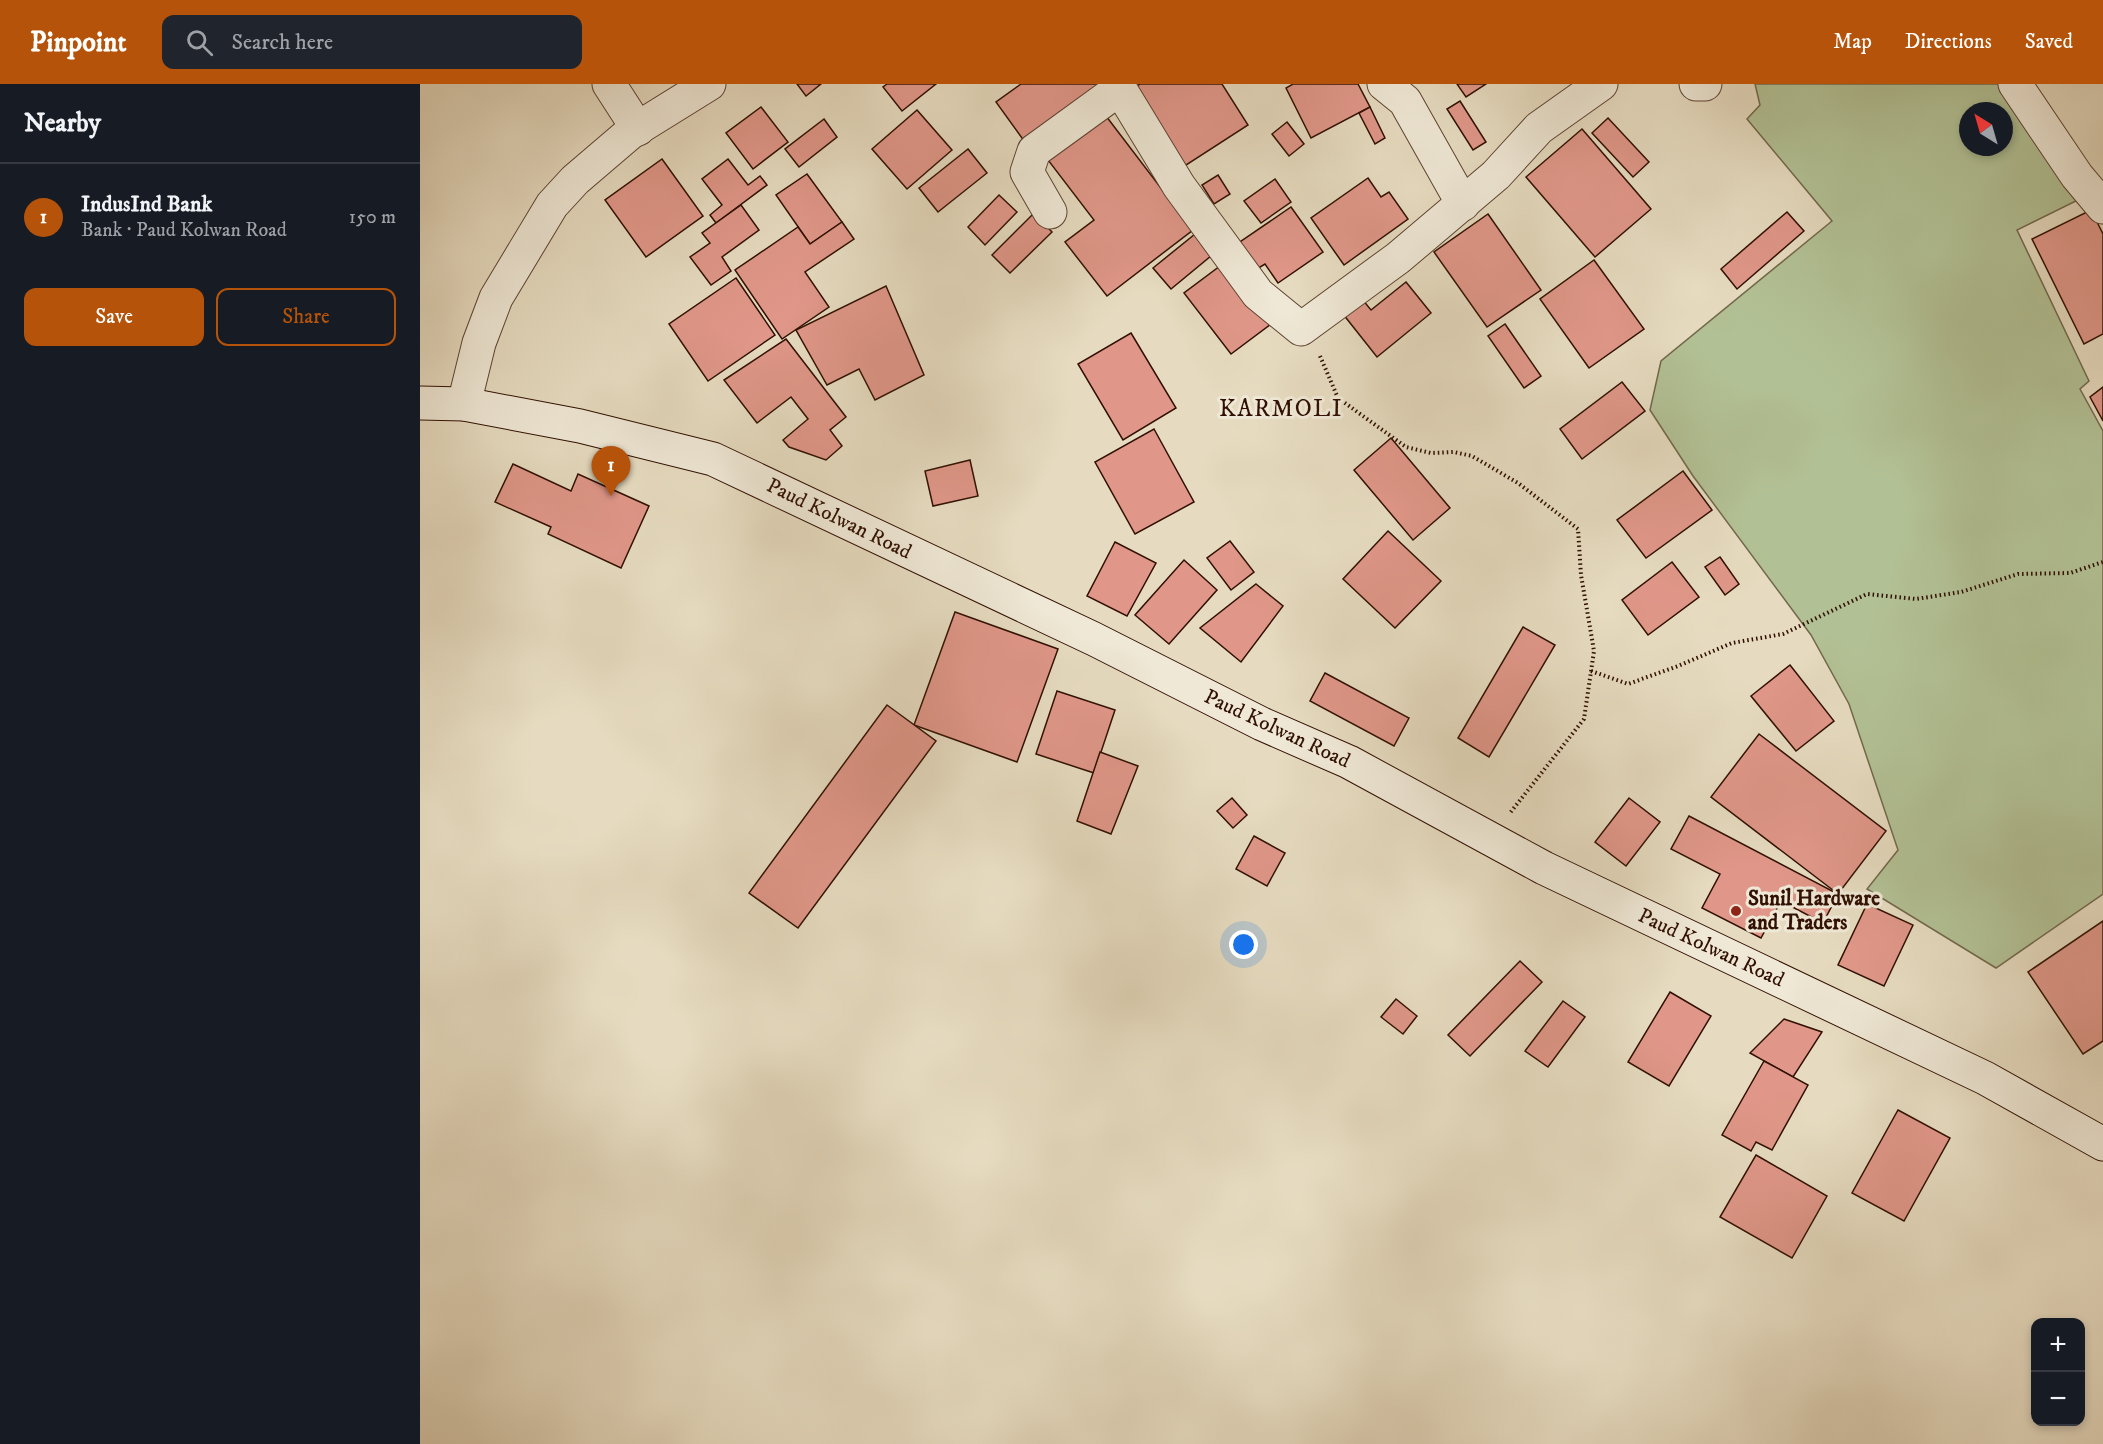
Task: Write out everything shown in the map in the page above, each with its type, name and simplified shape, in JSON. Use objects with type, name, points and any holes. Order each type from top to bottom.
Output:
[{"type":"main road","points":[[609,84],[638,129]]},
{"type":"main road","points":[[464,404],[479,343],[496,298],[552,205],[575,180],[638,129],[709,84]]},
{"type":"main road","points":[[1384,84],[1405,101],[1463,204]]},
{"type":"main road","points":[[1050,212],[1027,172],[1034,151],[1118,87],[1179,186],[1258,294],[1301,329],[1398,258],[1496,175],[1539,128],[1601,84]]},
{"type":"main road","points":[[1696,84],[1705,84]]},
{"type":"main road","points":[[2015,84],[2077,176],[2103,207]]},
{"type":"main road","name":"Paud Kolwan Road","points":[[420,403],[464,404],[580,426],[713,459],[1094,639],[1262,724],[1349,762],[1544,868],[1986,1078],[2103,1144]]},
{"type":"path","points":[[1301,329],[1318,353],[1338,398],[1406,447],[1431,453],[1454,452],[1472,456],[1518,483],[1578,529],[1581,575],[1594,651],[1584,719],[1488,838]]},
{"type":"path","points":[[1592,671],[1628,684],[1732,643],[1783,634],[1867,594],[1916,598],[1961,592],[2018,574],[2070,573],[2103,562]]},
{"type":"green space","points":[[1755,84],[2002,84],[2080,199],[2017,230],[2089,381],[2080,389],[2103,431],[2103,894],[1996,968],[1867,889],[1898,850],[1849,704],[1811,635],[1693,476],[1650,410],[1661,361],[1832,221],[1747,119],[1760,105]]},
{"type":"building","points":[[797,84],[821,84],[806,96]]},
{"type":"building","points":[[887,84],[936,84],[902,111],[883,87]]},
{"type":"building","points":[[1021,84],[1105,84],[1027,145],[996,102]]},
{"type":"building","points":[[1140,84],[1222,84],[1248,125],[1180,169],[1130,90]]},
{"type":"building","points":[[1293,84],[1358,84],[1370,107],[1311,138],[1286,88]]},
{"type":"building","points":[[1457,84],[1486,84],[1466,97]]},
{"type":"building","points":[[1460,101],[1486,142],[1473,150],[1447,109]]},
{"type":"building","points":[[761,107],[788,142],[753,169],[726,133]]},
{"type":"building","points":[[1370,107],[1385,138],[1375,144],[1359,113]]},
{"type":"building","points":[[917,110],[952,150],[907,189],[872,149]]},
{"type":"building","points":[[1106,116],[1193,230],[1107,296],[1065,242],[1094,220],[1048,160]]},
{"type":"building","points":[[1608,118],[1649,162],[1633,177],[1592,133]]},
{"type":"building","points":[[824,119],[837,137],[799,167],[785,149]]},
{"type":"building","points":[[1287,122],[1304,144],[1289,156],[1272,134]]},
{"type":"building","points":[[1582,129],[1651,209],[1595,257],[1526,177]]},
{"type":"building","points":[[968,149],[987,173],[938,212],[919,188]]},
{"type":"building","points":[[662,159],[703,216],[646,257],[605,200]]},
{"type":"building","points":[[728,159],[748,185],[760,176],[767,185],[716,223],[710,215],[722,205],[702,179]]},
{"type":"building","points":[[807,174],[842,222],[810,244],[776,195]]},
{"type":"building","points":[[1218,175],[1230,194],[1214,204],[1202,185]]},
{"type":"building","points":[[1368,178],[1381,197],[1389,192],[1408,219],[1344,265],[1311,218]]},
{"type":"building","points":[[1275,179],[1291,202],[1261,223],[1244,201]]},
{"type":"building","points":[[999,195],[1017,212],[985,245],[968,227]]},
{"type":"building","points":[[741,205],[759,230],[722,257],[731,271],[711,285],[690,257],[710,243],[702,233]]},
{"type":"building","points":[[1291,207],[1323,252],[1278,283],[1265,264],[1252,272],[1234,246]]},
{"type":"building","points":[[2091,210],[2103,234],[2103,334],[2084,344],[2032,239]]},
{"type":"building","points":[[1787,212],[1804,231],[1737,289],[1721,269]]},
{"type":"building","points":[[1034,213],[1052,232],[1010,273],[992,255]]},
{"type":"building","points":[[1488,214],[1541,290],[1487,327],[1434,252]]},
{"type":"building","points":[[842,222],[854,239],[805,272],[829,307],[782,339],[735,270],[798,227],[810,244]]},
{"type":"building","points":[[1200,230],[1217,251],[1171,289],[1153,268]]},
{"type":"building","points":[[1594,260],[1644,329],[1589,368],[1540,299]]},
{"type":"building","points":[[1224,263],[1271,324],[1231,354],[1184,293]]},
{"type":"building","points":[[736,278],[775,335],[708,381],[669,324]]},
{"type":"building","points":[[1406,282],[1431,313],[1377,357],[1343,314],[1362,299],[1371,310]]},
{"type":"building","points":[[886,286],[924,375],[875,400],[859,369],[827,385],[796,330]]},
{"type":"building","points":[[1505,324],[1541,376],[1524,388],[1488,336]]},
{"type":"building","points":[[1131,333],[1176,408],[1123,440],[1078,364]]},
{"type":"building","points":[[786,339],[846,417],[830,430],[842,446],[826,460],[789,447],[783,440],[808,419],[791,397],[757,423],[724,380]]},
{"type":"building","points":[[1622,382],[1645,411],[1582,459],[1560,429]]},
{"type":"building","points":[[2103,387],[2103,421],[2090,397]]},
{"type":"building","points":[[1154,429],[1194,502],[1135,534],[1095,462]]},
{"type":"building","points":[[1391,438],[1450,508],[1413,540],[1354,470]]},
{"type":"building","points":[[970,460],[978,496],[933,506],[925,471]]},
{"type":"building","points":[[513,464],[571,491],[578,474],[649,506],[621,568],[548,534],[551,527],[495,502]]},
{"type":"building","points":[[1683,471],[1712,510],[1646,558],[1617,520]]},
{"type":"building","points":[[1388,531],[1441,581],[1395,628],[1343,579]]},
{"type":"building","points":[[1230,541],[1254,572],[1231,590],[1207,558]]},
{"type":"building","points":[[1115,542],[1156,563],[1127,616],[1087,596]]},
{"type":"building","points":[[1720,557],[1739,584],[1725,595],[1705,567]]},
{"type":"building","points":[[1184,560],[1217,590],[1169,644],[1135,615]]},
{"type":"building","points":[[1672,562],[1699,597],[1648,635],[1622,600]]},
{"type":"building","points":[[1256,584],[1283,606],[1241,662],[1200,628]]},
{"type":"building","points":[[955,612],[1058,649],[1017,762],[914,725]]},
{"type":"building","points":[[1523,627],[1555,645],[1489,757],[1458,738]]},
{"type":"building","points":[[1790,665],[1834,721],[1796,751],[1751,696]]},
{"type":"building","points":[[1325,673],[1409,718],[1394,746],[1310,701]]},
{"type":"building","points":[[1057,691],[1115,710],[1094,773],[1036,754]]},
{"type":"building","points":[[887,705],[936,741],[798,928],[749,893]]},
{"type":"building","points":[[1759,734],[1886,831],[1838,894],[1711,797]]},
{"type":"building","points":[[1100,752],[1138,766],[1111,834],[1077,821]]},
{"type":"building","points":[[1232,798],[1247,815],[1233,828],[1217,811]]},
{"type":"building","points":[[1629,798],[1660,822],[1626,866],[1595,842]]},
{"type":"building","points":[[1689,816],[1838,894],[1823,923],[1781,901],[1761,938],[1702,908],[1720,874],[1671,849]]},
{"type":"building","points":[[1254,836],[1285,853],[1267,886],[1236,869]]},
{"type":"building","points":[[1867,904],[1913,925],[1884,986],[1838,965]]},
{"type":"building","points":[[2103,921],[2103,1041],[2083,1054],[2028,972]]},
{"type":"building","points":[[1520,961],[1542,982],[1470,1056],[1448,1035]]},
{"type":"building","points":[[1670,992],[1711,1016],[1669,1086],[1628,1062]]},
{"type":"building","points":[[1396,999],[1417,1016],[1403,1034],[1381,1017]]},
{"type":"building","points":[[1563,1001],[1585,1017],[1548,1067],[1525,1051]]},
{"type":"building","points":[[1784,1019],[1822,1032],[1793,1077],[1750,1053]]},
{"type":"building","points":[[1764,1061],[1808,1085],[1772,1150],[1756,1142],[1751,1151],[1722,1135]]},
{"type":"building","points":[[1898,1110],[1950,1138],[1904,1221],[1852,1193]]},
{"type":"building","points":[[1756,1155],[1827,1196],[1792,1258],[1720,1217]]},
{"type":"place","name":"IndusInd Bank","points":[[611,496]]},
{"type":"place","name":"Sunil Hardware and Traders","points":[[1736,911]]},
{"type":"district","name":"KARMOLI","points":[[1281,409]]}]
